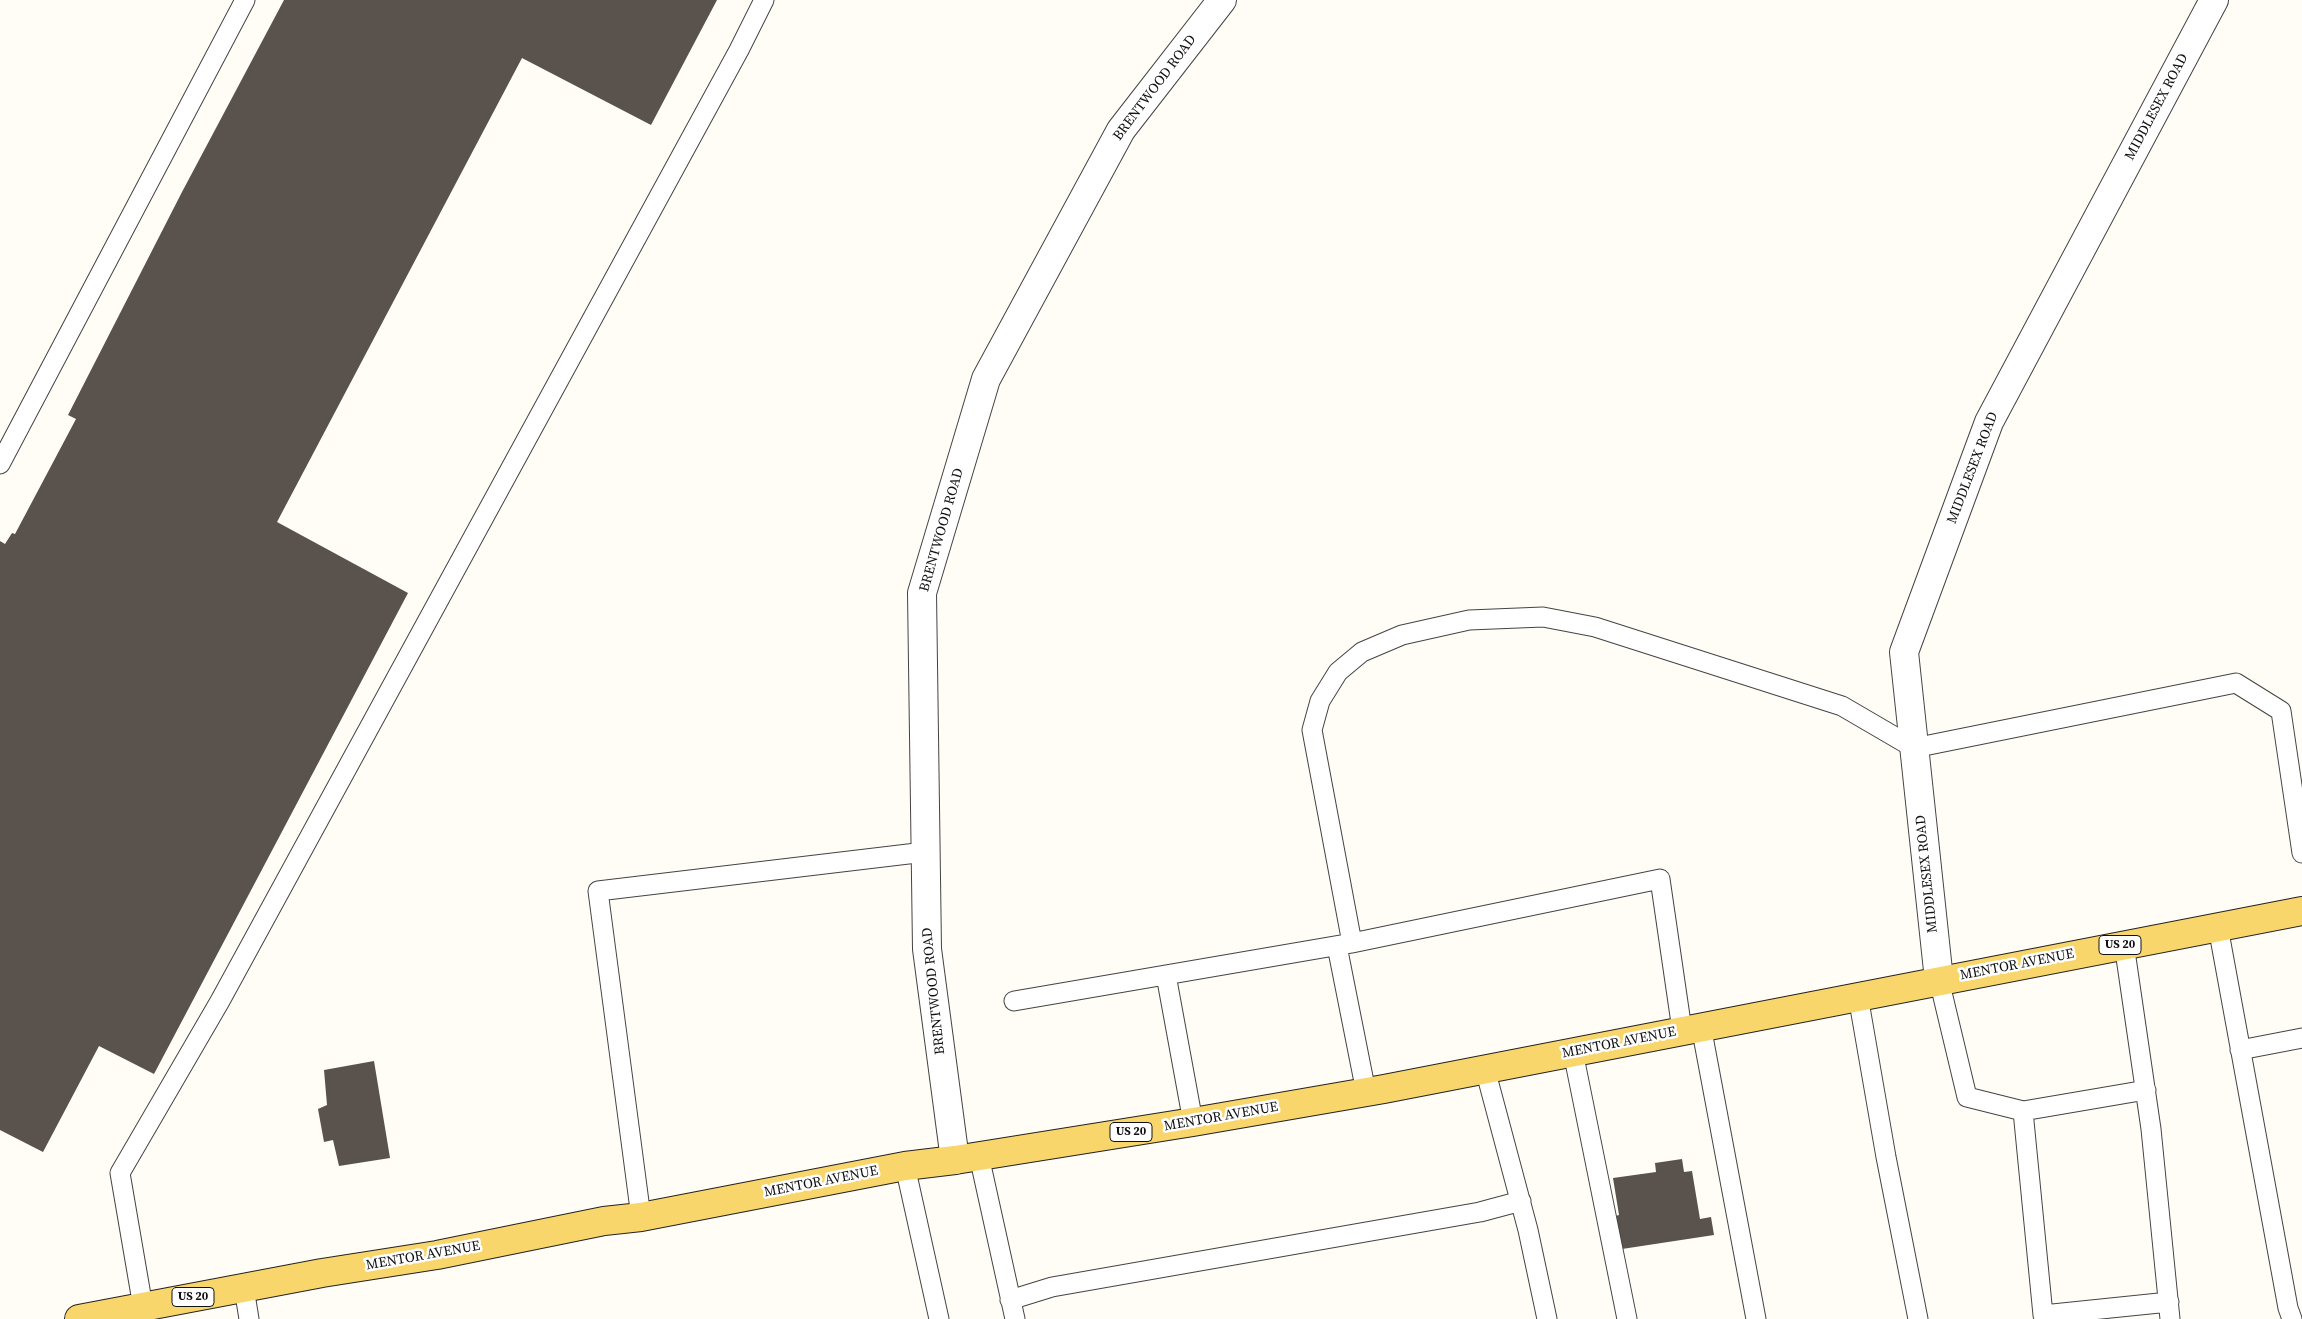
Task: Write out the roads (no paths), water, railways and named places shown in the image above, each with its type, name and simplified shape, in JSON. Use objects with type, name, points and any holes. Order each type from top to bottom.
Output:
[{"type":"main road","name":"MENTOR AVENUE","points":[[79,1319],[436,1255],[604,1221],[641,1217],[905,1166],[1193,1122],[1366,1092],[2302,911]]},
{"type":"street","name":"BRENTWOOD ROAD","points":[[967,1158],[926,949],[922,593],[986,379],[1120,130],[1222,0]]},
{"type":"street","name":"MIDDLESEX ROAD","points":[[1939,980],[1904,652],[1989,422],[2214,0]]},
{"type":"lane","points":[[0,464],[245,0]]},
{"type":"lane","points":[[143,1307],[120,1173],[220,1002],[687,146],[764,0]]},
{"type":"lane","points":[[1366,1092],[1312,730],[1320,701],[1338,672],[1362,652],[1402,635],[1469,620],[1543,617],[1595,627],[1842,706],[1914,748],[2236,683],[2281,711],[2302,853]]},
{"type":"lane","points":[[641,1217],[598,890],[925,852]]},
{"type":"lane","points":[[1014,1001],[1345,945],[1660,879],[1756,1319]]},
{"type":"lane","points":[[2218,927],[2288,1308],[2292,1319]]},
{"type":"lane","points":[[2023,1111],[2043,1315],[2170,1311],[2146,1090],[2124,944]]},
{"type":"lane","points":[[1166,975],[1193,1122]]},
{"type":"lane","points":[[1939,980],[1966,1097],[2023,1111],[2146,1090]]},
{"type":"lane","points":[[1858,996],[1886,1158],[1918,1319]]},
{"type":"lane","points":[[2240,1050],[2302,1038]]},
{"type":"lane","points":[[1573,1052],[1627,1319]]},
{"type":"lane","points":[[1485,1069],[1521,1201],[1548,1319]]},
{"type":"lane","points":[[967,1158],[1015,1319]]},
{"type":"lane","points":[[905,1166],[939,1319]]},
{"type":"lane","points":[[1010,1300],[1052,1287],[1480,1212],[1521,1201]]},
{"type":"lane","points":[[244,1288],[249,1319]]}]
